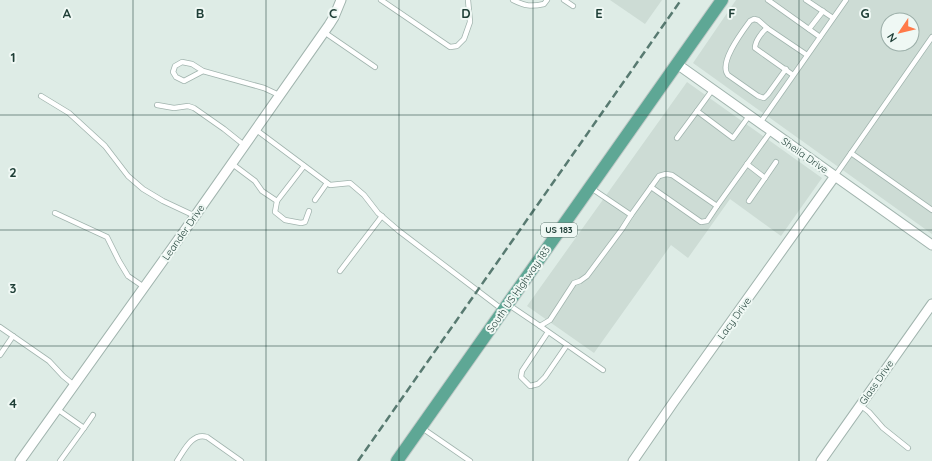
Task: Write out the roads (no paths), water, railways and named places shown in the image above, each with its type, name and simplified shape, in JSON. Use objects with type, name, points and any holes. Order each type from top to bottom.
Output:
[{"type":"main road","name":"South US Highway 183","points":[[397,461],[722,0]]},
{"type":"street","name":"Leander Drive","points":[[20,461],[324,32],[334,17],[341,0]]},
{"type":"street","name":"Sheila Drive","points":[[677,64],[932,245]]},
{"type":"street","name":"Lacy Drive","points":[[633,461],[835,176]]},
{"type":"street","name":"Glass Drive","points":[[821,461],[932,304]]},
{"type":"lane","points":[[381,0],[450,47],[457,46],[464,39],[470,22],[468,0]]},
{"type":"lane","points":[[513,0],[532,6],[544,4],[547,0]]},
{"type":"lane","points":[[564,0],[573,6]]},
{"type":"lane","points":[[768,0],[820,37]]},
{"type":"lane","points":[[806,0],[833,18]]},
{"type":"lane","points":[[760,123],[845,0]]},
{"type":"lane","points":[[809,29],[822,11]]},
{"type":"lane","points":[[786,70],[764,98],[758,96],[728,75],[726,69],[730,50],[750,21],[754,19],[758,20],[807,56]]},
{"type":"lane","points":[[767,28],[756,42],[756,48],[793,75]]},
{"type":"lane","points":[[324,32],[375,67]]},
{"type":"lane","points":[[835,176],[932,37]]},
{"type":"lane","points":[[203,72],[184,81],[176,77],[173,72],[175,66],[182,62],[192,64],[203,72],[264,88],[279,95]]},
{"type":"lane","points":[[677,138],[713,89]]},
{"type":"lane","points":[[41,96],[69,113],[105,146],[128,176],[143,189],[163,201],[195,216]]},
{"type":"lane","points":[[157,104],[174,108],[188,106],[194,108],[244,145]]},
{"type":"lane","points":[[697,111],[733,138],[749,116]]},
{"type":"lane","points":[[255,129],[330,185],[350,183],[364,195],[378,213],[399,231],[506,307],[540,326],[603,370]]},
{"type":"lane","points":[[651,187],[701,222],[707,221],[771,131]]},
{"type":"lane","points":[[851,153],[932,210]]},
{"type":"lane","points":[[749,201],[776,162]]},
{"type":"lane","points":[[231,163],[255,181],[262,191],[278,201]]},
{"type":"lane","points":[[747,164],[765,178]]},
{"type":"lane","points":[[304,166],[278,201],[275,212],[285,220],[301,223],[305,222],[309,211]]},
{"type":"lane","points":[[540,326],[550,320],[574,283],[587,276],[659,176],[666,174],[672,175],[717,206]]},
{"type":"lane","points":[[315,200],[327,183]]},
{"type":"lane","points":[[590,187],[631,215]]},
{"type":"lane","points":[[55,213],[107,237],[128,276],[144,287]]},
{"type":"lane","points":[[340,271],[382,216]]},
{"type":"lane","points":[[0,327],[49,361],[62,376],[74,385]]},
{"type":"lane","points":[[548,332],[522,371],[521,377],[530,386],[538,384],[545,378],[567,345]]},
{"type":"lane","points":[[0,355],[13,336]]},
{"type":"lane","points":[[860,405],[869,412],[883,428],[908,448]]},
{"type":"lane","points":[[57,409],[84,428]]},
{"type":"lane","points":[[60,461],[93,415]]},
{"type":"lane","points":[[421,426],[470,461]]},
{"type":"lane","points":[[177,461],[194,438],[202,436],[207,437],[241,461]]},
{"type":"railway","points":[[358,461],[681,0]]}]
